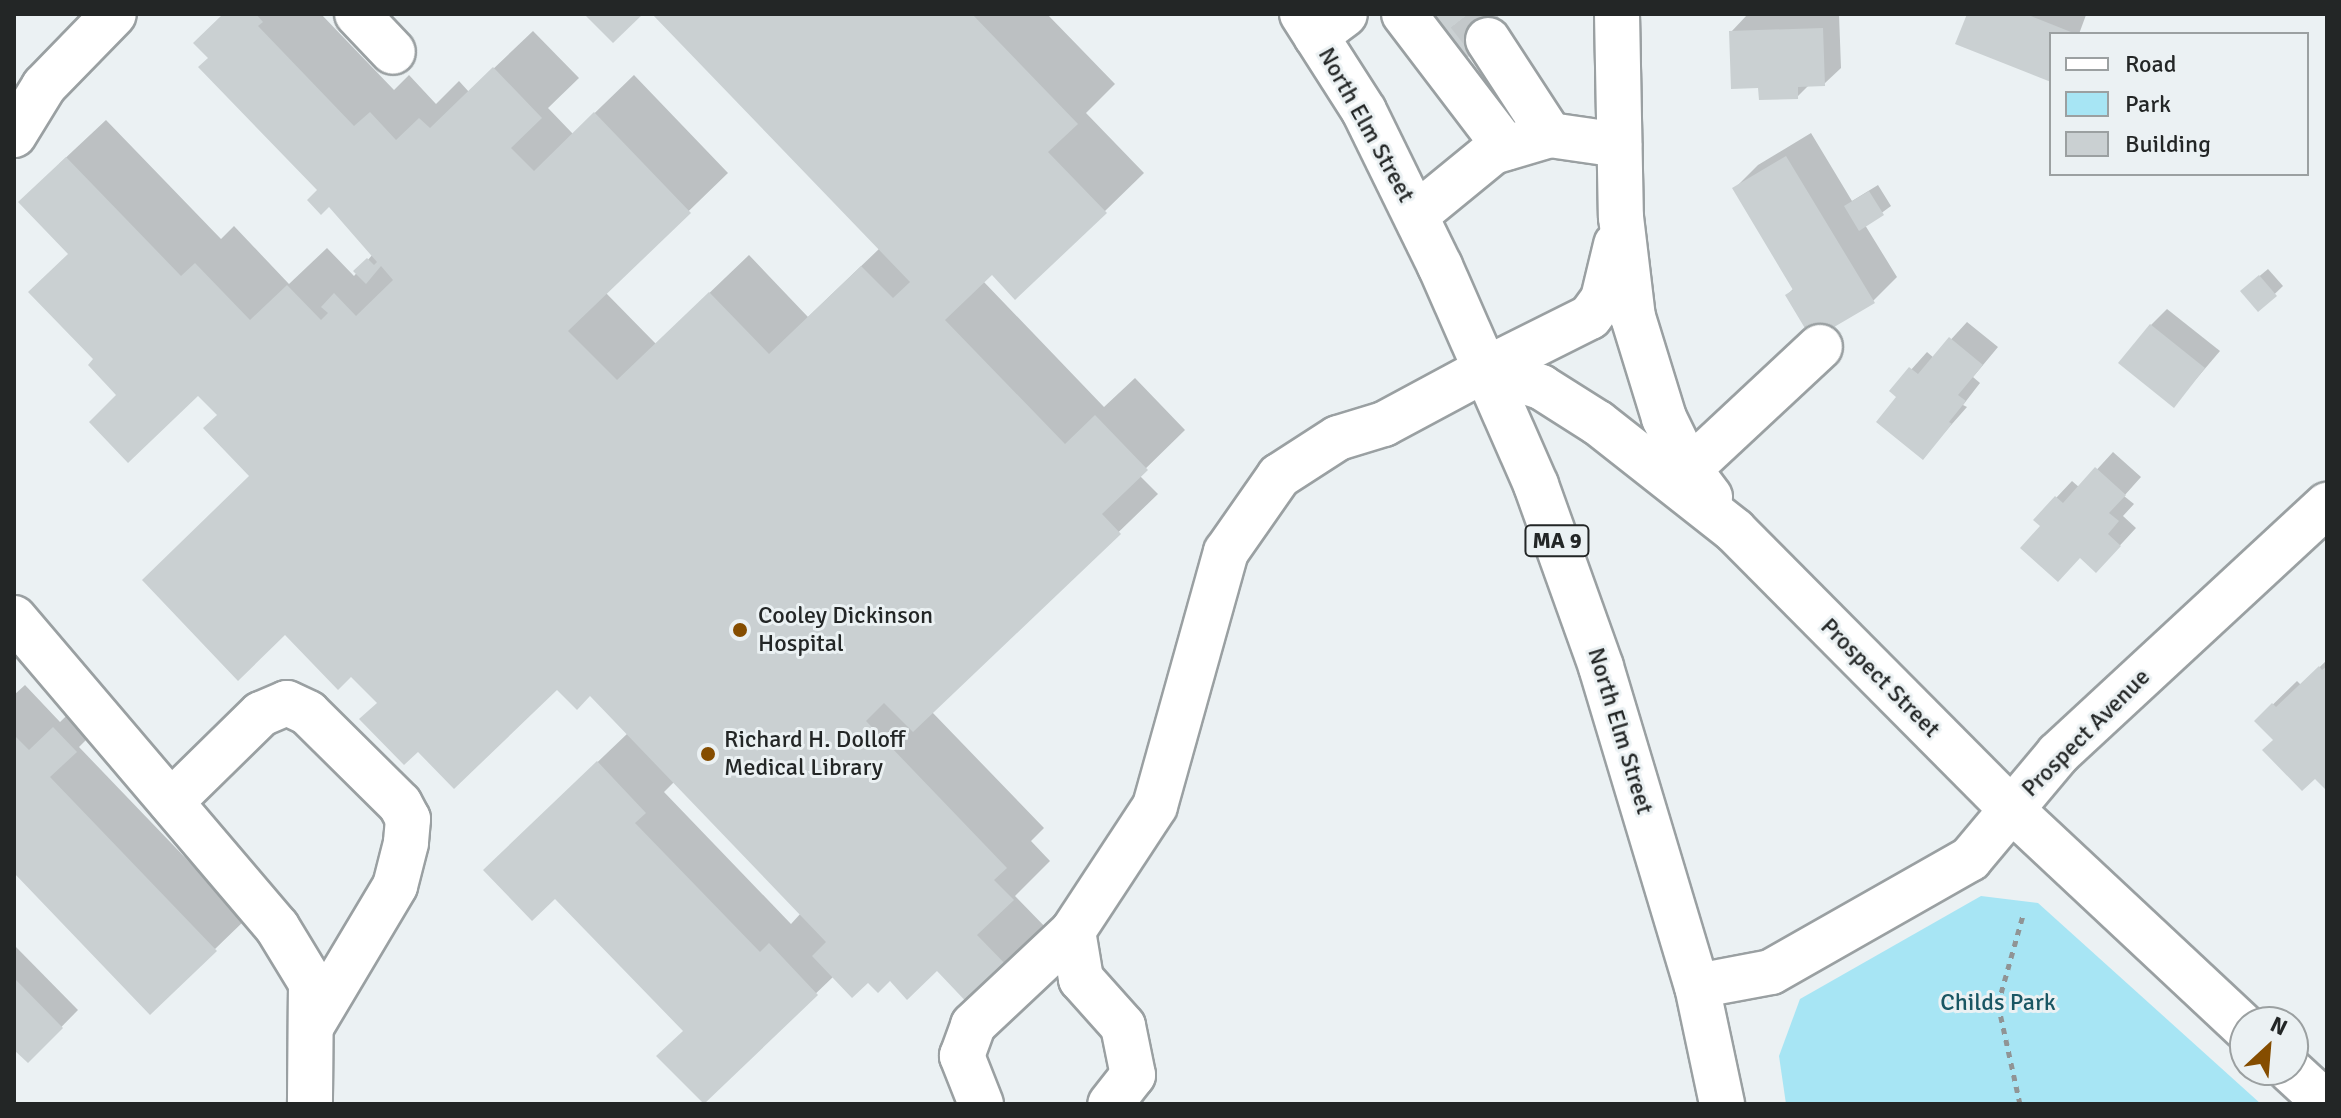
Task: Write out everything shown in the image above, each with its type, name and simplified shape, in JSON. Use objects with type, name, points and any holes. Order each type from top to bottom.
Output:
[{"type":"main road","points":[[14,135],[44,86],[114,14]]},
{"type":"main road","points":[[357,14],[393,52]]},
{"type":"main road","points":[[1404,14],[1506,148]]},
{"type":"main road","points":[[1617,14],[1621,217],[1633,317],[1651,383],[1689,469],[1735,531]]},
{"type":"main road","name":"North Elm Street","points":[[1321,21],[1416,215],[1536,485],[1601,667],[1697,986],[1722,1104]]},
{"type":"main road","points":[[1488,40],[1550,135]]},
{"type":"main road","points":[[1416,215],[1493,152],[1550,135],[1619,145]]},
{"type":"main road","points":[[981,1104],[962,1056],[973,1025],[1073,931],[1155,806],[1226,552],[1279,476],[1338,438],[1384,424],[1590,317],[1603,299],[1610,279],[1621,217]]},
{"type":"main road","points":[[1689,469],[1820,347]]},
{"type":"main road","name":"Prospect Street","points":[[1486,369],[1541,387],[1598,423],[1735,531],[2011,809],[2229,1013]]},
{"type":"main road","name":"Prospect Avenue","points":[[1697,986],[1771,972],[1970,859],[2058,754],[2327,505]]},
{"type":"main road","points":[[14,618],[277,927],[311,983],[310,1104]]},
{"type":"main road","points":[[171,802],[261,714],[287,703],[308,713],[400,804],[408,819],[406,843],[395,886],[310,1028]]},
{"type":"main road","points":[[1073,931],[1081,979],[1123,1026],[1126,1038],[1133,1075],[1110,1104]]},
{"type":"main road","points":[[2307,1086],[2327,1104]]},
{"type":"path","points":[[2020,1104],[1998,1004],[2023,915]]},
{"type":"green space","name":"Childs Park","points":[[1981,896],[2038,903],[2229,1075],[2229,1086],[2241,1086],[2261,1104],[1786,1104],[1779,1056],[1800,999]]},
{"type":"building","points":[[223,14],[256,14],[263,22],[258,26],[354,126],[370,112],[396,140],[419,118],[430,128],[493,67],[542,118],[511,148],[534,171],[594,112],[691,213],[568,331],[617,380],[709,292],[769,354],[861,266],[893,298],[910,282],[652,14],[972,14],[1078,124],[1048,152],[1107,213],[1015,300],[992,275],[945,320],[1065,444],[1095,415],[1148,470],[1102,514],[1121,534],[913,732],[884,703],[866,721],[1007,868],[994,880],[1014,900],[977,935],[1014,973],[974,1010],[937,971],[907,1000],[890,981],[878,993],[868,983],[852,998],[812,956],[826,942],[590,696],[577,710],[557,690],[454,789],[418,752],[404,765],[359,719],[377,703],[351,677],[338,690],[285,635],[238,681],[142,580],[249,476],[203,428],[217,415],[198,396],[128,463],[89,422],[116,395],[88,365],[93,359],[28,292],[68,254],[18,202],[66,157],[181,276],[195,263],[250,320],[287,285],[321,320],[328,313],[321,307],[334,293],[356,316],[393,280],[381,266],[366,284],[353,271],[367,258],[374,265],[377,262],[329,207],[321,215],[307,200],[317,190],[198,67],[208,58],[193,43]]},
{"type":"building","points":[[584,14],[643,14],[613,43]]},
{"type":"building","points":[[1418,14],[1481,14],[1496,34],[1457,66]]},
{"type":"building","points":[[1967,14],[2026,14],[2071,32],[2049,32],[2049,81],[1955,44]]},
{"type":"building","points":[[1823,28],[1825,86],[1798,87],[1798,99],[1759,100],[1758,88],[1731,89],[1729,31]]},
{"type":"building","points":[[1786,156],[1875,303],[1812,340],[1785,295],[1793,290],[1732,188]]},
{"type":"building","points":[[1869,191],[1884,215],[1859,231],[1844,206]]},
{"type":"building","points":[[2259,275],[2277,296],[2258,312],[2240,291]]},
{"type":"building","points":[[2150,324],[2205,368],[2174,408],[2118,363]]},
{"type":"building","points":[[1949,337],[1983,365],[1958,395],[1966,401],[1949,422],[1952,424],[1923,460],[1876,422],[1896,397],[1889,391],[1909,367],[1918,374]]},
{"type":"building","points":[[2095,467],[2126,495],[2109,513],[2119,521],[2108,534],[2121,546],[2096,573],[2080,558],[2058,582],[2020,548],[2040,526],[2033,520],[2055,496],[2063,503]]},
{"type":"building","points":[[2319,666],[2322,670],[2327,666],[2327,791],[2315,779],[2302,791],[2262,750],[2273,740],[2254,721],[2272,703],[2276,707]]},
{"type":"building","points":[[53,727],[77,752],[50,777],[217,951],[150,1015],[14,873],[14,735],[29,750]]},
{"type":"building","points":[[597,761],[646,813],[635,823],[760,952],[769,943],[818,995],[704,1104],[656,1056],[683,1031],[555,899],[532,921],[483,870]]},
{"type":"building","points":[[14,978],[63,1028],[28,1063],[14,1050]]},
{"type":"tunnel","points":[[1468,14],[1488,40]]},
{"type":"place","name":"Cooley Dickinson Hospital","points":[[740,630]]},
{"type":"place","name":"Richard H. Dolloff Medical Library","points":[[708,754]]}]
